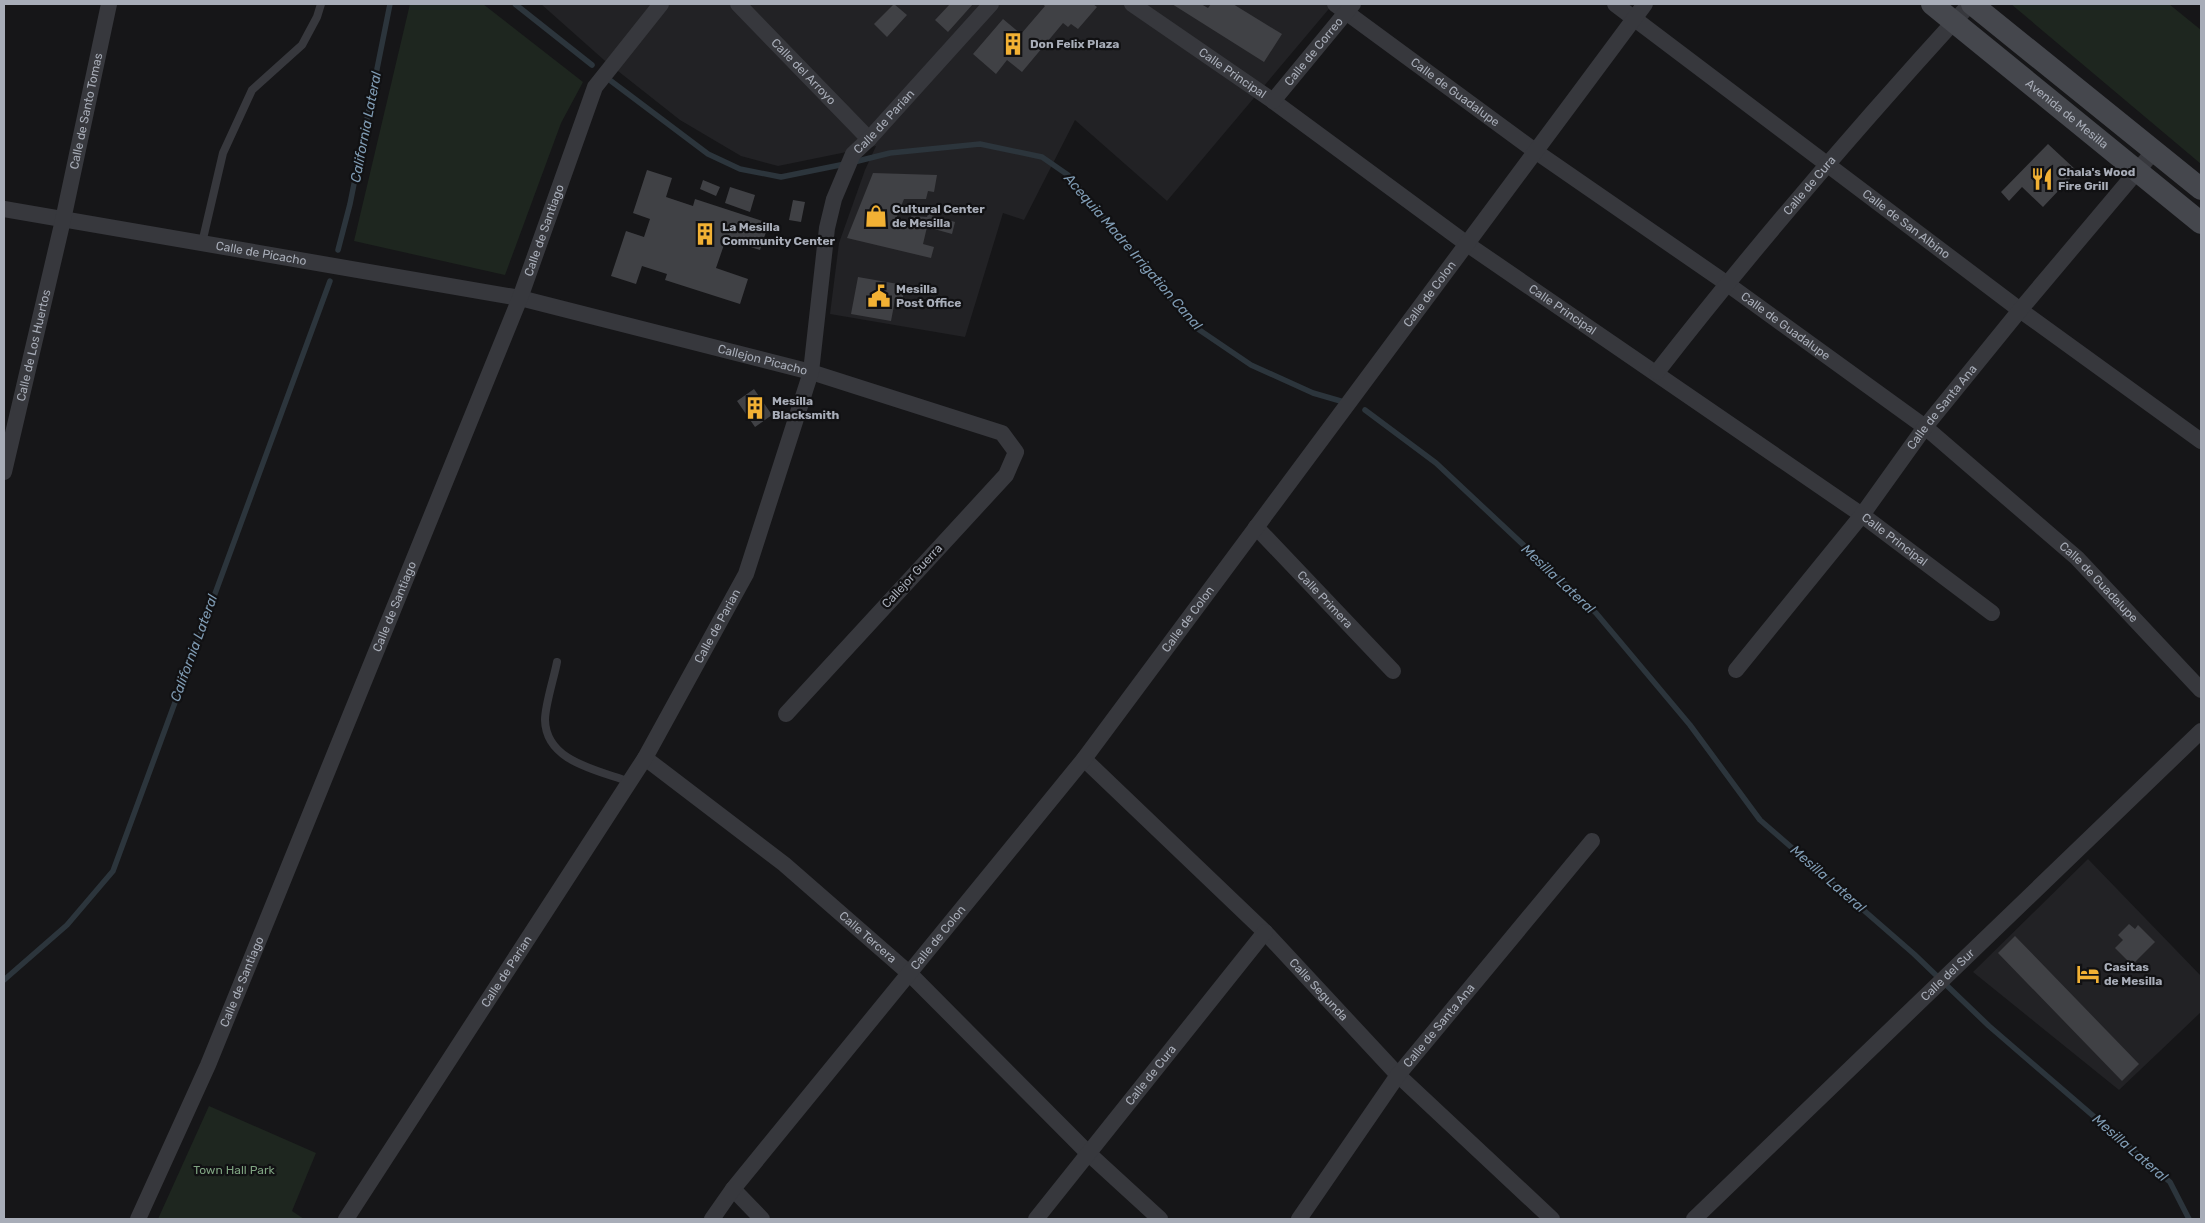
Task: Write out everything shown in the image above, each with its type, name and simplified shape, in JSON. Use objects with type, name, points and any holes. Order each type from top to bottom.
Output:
[{"type":"main road","name":"Avenida de Mesilla","points":[[1932,4],[2201,223]]},
{"type":"main road","name":"Avenida de Mesilla","points":[[1971,4],[2201,190]]},
{"type":"street","name":"Calle de Santo Tomas","points":[[63,220],[109,4]]},
{"type":"street","name":"Calle de Santiago","points":[[138,1219],[208,1065],[520,298],[595,87],[661,4]]},
{"type":"street","name":"Calle del Arroyo","points":[[738,4],[869,139]]},
{"type":"street","name":"Calle de Parian","points":[[346,1219],[645,758],[746,574],[811,372],[827,228],[834,199],[853,154],[869,139],[991,4]]},
{"type":"street","name":"Calle Principal","points":[[1132,4],[1274,101],[1467,244],[1657,372],[1862,515],[1992,613]]},
{"type":"street","name":"Calle de San Albino","points":[[1615,4],[2020,310],[2201,441]]},
{"type":"street","name":"Calle de Colon","points":[[712,1219],[733,1189],[1084,759],[1645,4]]},
{"type":"street","name":"Calle de Cura","points":[[1657,372],[1726,283],[1827,164],[1971,4]]},
{"type":"street","name":"Calle de Correo","points":[[1274,101],[1345,6]]},
{"type":"street","name":"Calle de Guadalupe","points":[[1345,6],[1535,151],[1726,283],[1925,427],[2077,558],[2201,690]]},
{"type":"street","name":"Calle de Santa Ana","points":[[1736,670],[1862,515],[1925,427],[2136,170],[2154,151]]},
{"type":"street","name":"Calle de Picacho","points":[[4,209],[520,298]]},
{"type":"street","name":"Calle de Los Huertos","points":[[4,472],[63,220]]},
{"type":"street","name":"Callejon Picacho","points":[[520,298],[811,372],[1002,433]]},
{"type":"street","name":"Callejor Guerra","points":[[786,714],[1006,475],[1016,452],[1002,433]]},
{"type":"street","name":"Calle Primera","points":[[1256,527],[1393,671]]},
{"type":"street","name":"Calle del Sur","points":[[1694,1219],[2201,731]]},
{"type":"street","name":"Calle Tercera","points":[[645,758],[784,864],[910,974],[1088,1153],[1160,1219]]},
{"type":"street","name":"Calle Segunda","points":[[1084,759],[1265,932],[1398,1075],[1552,1219]]},
{"type":"street","name":"Calle de Santa Ana","points":[[1299,1219],[1398,1075],[1592,841]]},
{"type":"street","name":"Calle de Cura","points":[[1036,1219],[1265,932]]},
{"type":"street","points":[[733,1189],[762,1219]]},
{"type":"lane","points":[[202,243],[223,153],[252,90],[302,45],[317,17],[321,4]]},
{"type":"lane","points":[[557,662],[545,720],[551,742],[567,758],[630,782]]},
{"type":"shaded area","points":[[541,4],[1333,4],[1167,201],[1075,120],[1024,220],[1003,213],[965,337],[830,314],[839,243],[865,170],[876,146],[778,166],[741,156],[680,120],[604,60]]},
{"type":"shaded area","name":"Casitas de Mesilla","points":[[2088,859],[2201,976],[2201,1012],[2119,1090],[1973,972]]},
{"type":"green space","points":[[410,4],[483,4],[583,82],[561,123],[505,275],[354,241]]},
{"type":"green space","points":[[2011,4],[2169,4],[2201,30],[2201,164]]},
{"type":"green space","name":"Town Hall Park","points":[[209,1106],[316,1153],[292,1211],[304,1219],[158,1219]]},
{"type":"building","points":[[894,4],[907,15],[887,37],[874,24]]},
{"type":"building","points":[[950,4],[973,4],[948,32],[935,20]]},
{"type":"building","name":"Don Felix Plaza","points":[[1042,4],[1093,4],[1097,7],[1078,29],[1071,24],[1068,27],[1063,23],[1022,72],[1007,60],[996,74],[973,54],[1003,19],[1021,34],[1045,6]]},
{"type":"building","points":[[1172,4],[1201,4],[1208,8],[1211,4],[1233,4],[1282,34],[1264,62]]},
{"type":"building","name":"Chala's Wood Fire Grill","points":[[2048,144],[2077,171],[2043,207],[2022,187],[2009,201],[2001,192]]},
{"type":"building","name":"La Mesilla Community Center","points":[[647,170],[672,178],[666,197],[693,206],[695,199],[769,223],[760,250],[726,239],[716,268],[748,279],[740,304],[665,280],[667,274],[642,266],[636,284],[611,276],[626,231],[644,237],[650,219],[633,213]]},
{"type":"building","name":"Cultural Center de Mesilla","points":[[873,173],[937,175],[934,192],[928,191],[926,199],[904,199],[894,224],[909,227],[911,216],[927,217],[928,214],[955,222],[952,234],[927,227],[923,244],[934,247],[931,258],[847,238]]},
{"type":"building","points":[[703,180],[720,187],[716,196],[700,189]]},
{"type":"building","points":[[730,187],[755,195],[750,212],[725,203]]},
{"type":"building","points":[[793,200],[805,202],[801,222],[789,220]]},
{"type":"building","name":"Mesilla Post Office","points":[[858,277],[898,284],[897,290],[904,291],[902,302],[895,300],[891,321],[851,314]]},
{"type":"building","name":"Mesilla Blacksmith","points":[[754,389],[772,415],[755,427],[737,401]]},
{"type":"building","points":[[2129,924],[2135,929],[2138,925],[2155,942],[2132,965],[2115,948],[2123,940],[2118,935]]},
{"type":"building","points":[[2015,936],[2139,1064],[2122,1081],[1998,953]]},
{"type":"waterway","name":"California Lateral","points":[[338,250],[350,204],[390,4]]},
{"type":"waterway","name":"Acequia Madre Irrigation Canal","points":[[515,4],[592,65]]},
{"type":"waterway","name":"Acequia Madre Irrigation Canal","points":[[611,81],[708,154],[740,169],[781,177],[845,164]]},
{"type":"waterway","name":"Acequia Madre Irrigation Canal","points":[[854,162],[890,153],[980,144],[1042,157],[1068,175],[1195,327],[1251,365],[1313,393],[1344,402]]},
{"type":"waterway","name":"California Lateral","points":[[4,980],[67,925],[113,871],[330,281]]},
{"type":"waterway","name":"Mesilla Lateral","points":[[1365,410],[1436,463],[1596,613],[1690,725],[1760,820],[1914,954],[1989,1026],[2170,1182],[2189,1219]]},
{"type":"place","name":"Don Felix Plaza","points":[[1013,44]]},
{"type":"place","name":"Chala's Wood Fire Grill","points":[[2042,179]]},
{"type":"place","name":"Cultural Center de Mesilla","points":[[876,216]]},
{"type":"place","name":"La Mesilla Community Center","points":[[705,234]]},
{"type":"place","name":"Mesilla Post Office","points":[[879,296]]},
{"type":"place","name":"Mesilla Blacksmith","points":[[755,408]]},
{"type":"place","name":"Casitas de Mesilla","points":[[2088,974]]}]
